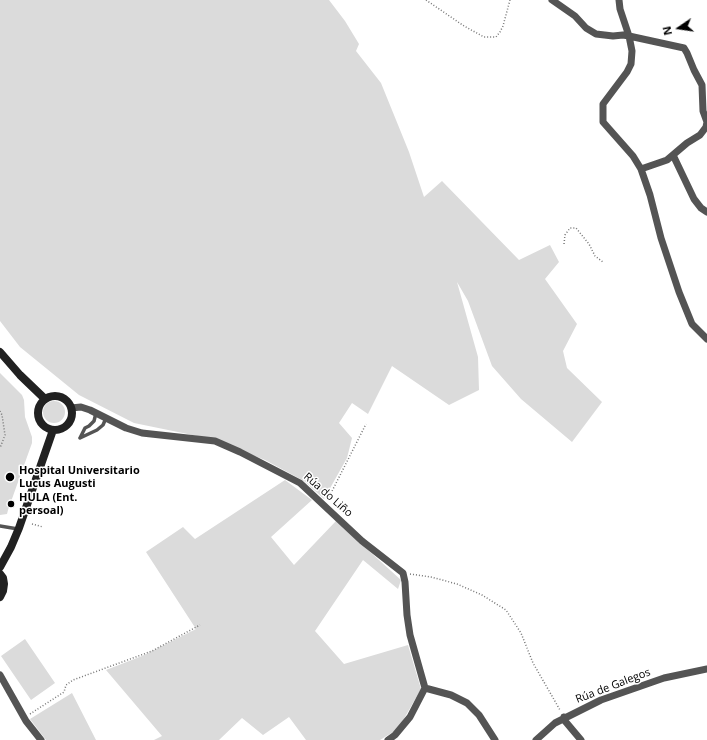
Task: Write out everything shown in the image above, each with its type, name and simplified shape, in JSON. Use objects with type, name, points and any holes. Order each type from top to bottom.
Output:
[{"type":"street","points":[[552,0],[575,16],[586,28],[596,34],[629,36],[684,48],[687,53],[702,85],[703,111],[707,122],[706,128],[700,135],[687,143],[667,160],[641,169]]},
{"type":"street","points":[[619,0],[620,9],[629,36],[632,51],[632,64],[628,72],[603,104],[603,122],[633,156],[641,169],[650,195],[661,238],[679,292],[692,324],[707,339]]},
{"type":"street","points":[[673,155],[694,199],[701,208],[707,212]]},
{"type":"street","points":[[0,352],[20,375],[45,399]]},
{"type":"street","points":[[54,396],[66,400],[71,408],[68,424],[58,430],[53,430],[43,426],[38,417],[39,407],[45,399],[54,396]]},
{"type":"street","name":"Rúa do Liño","points":[[71,408],[81,407],[96,412],[126,428],[142,433],[215,441],[240,452],[300,483],[362,540],[403,573]]},
{"type":"street","points":[[0,567],[11,547],[18,529],[53,430]]},
{"type":"street","points":[[388,740],[395,736],[410,717],[425,688],[410,635],[403,573]]},
{"type":"street","points":[[0,574],[3,578],[4,584],[0,597]]},
{"type":"street","name":"Rúa de Galegos","points":[[536,740],[564,717],[601,700],[664,678],[707,670]]},
{"type":"street","points":[[0,675],[25,718],[40,740]]},
{"type":"street","points":[[425,688],[451,695],[467,702],[479,715],[495,740]]},
{"type":"street","points":[[564,717],[565,721],[581,740]]},
{"type":"lane","points":[[96,412],[94,422],[84,428],[80,438],[98,430],[103,425],[106,418]]},
{"type":"lane","points":[[0,526],[18,529]]},
{"type":"path","points":[[426,0],[464,26],[484,37],[496,37],[500,32],[504,26],[510,0]]},
{"type":"path","points":[[564,244],[565,235],[570,228],[576,228],[589,244],[595,256],[603,262]]},
{"type":"path","points":[[0,411],[5,434],[0,448]]},
{"type":"path","points":[[323,504],[329,498],[366,424]]},
{"type":"path","points":[[32,524],[43,527]]},
{"type":"path","points":[[403,573],[431,577],[457,584],[482,595],[506,610],[521,633],[533,663],[564,717]]},
{"type":"path","points":[[25,718],[64,692],[66,685],[73,680],[152,650],[200,625]]},
{"type":"shaded area","points":[[0,0],[329,0],[345,21],[359,44],[356,51],[381,83],[409,152],[424,197],[442,181],[519,260],[550,245],[559,262],[545,279],[577,324],[563,351],[567,368],[602,402],[572,442],[521,399],[492,366],[468,301],[457,282],[478,357],[479,390],[449,405],[392,366],[368,414],[352,403],[339,423],[352,438],[347,458],[324,499],[304,481],[265,460],[212,439],[134,423],[79,395],[20,347],[0,321]]},
{"type":"shaded area","name":"Hospital Universitario Lucus Augusti","points":[[0,373],[22,395],[24,400],[25,417],[32,437],[32,443],[7,514],[0,515]]},
{"type":"shaded area","points":[[54,401],[62,404],[65,412],[62,420],[54,423],[46,420],[43,412],[46,404]]},
{"type":"shaded area","points":[[285,480],[312,500],[271,537],[294,565],[336,521],[401,580],[398,589],[363,560],[315,631],[344,664],[408,645],[421,689],[398,729],[380,740],[306,740],[289,717],[263,735],[242,718],[219,740],[154,740],[162,736],[106,670],[142,656],[196,629],[146,552],[183,527],[195,539]]},
{"type":"shaded area","points":[[25,639],[55,683],[31,700],[1,656]]},
{"type":"shaded area","points":[[72,693],[96,740],[46,740],[30,719]]},
{"type":"place","name":"Hospital Universitario Lucus Augusti","points":[[10,477]]},
{"type":"place","name":"HULA (Ent. persoal)","points":[[11,504]]}]
